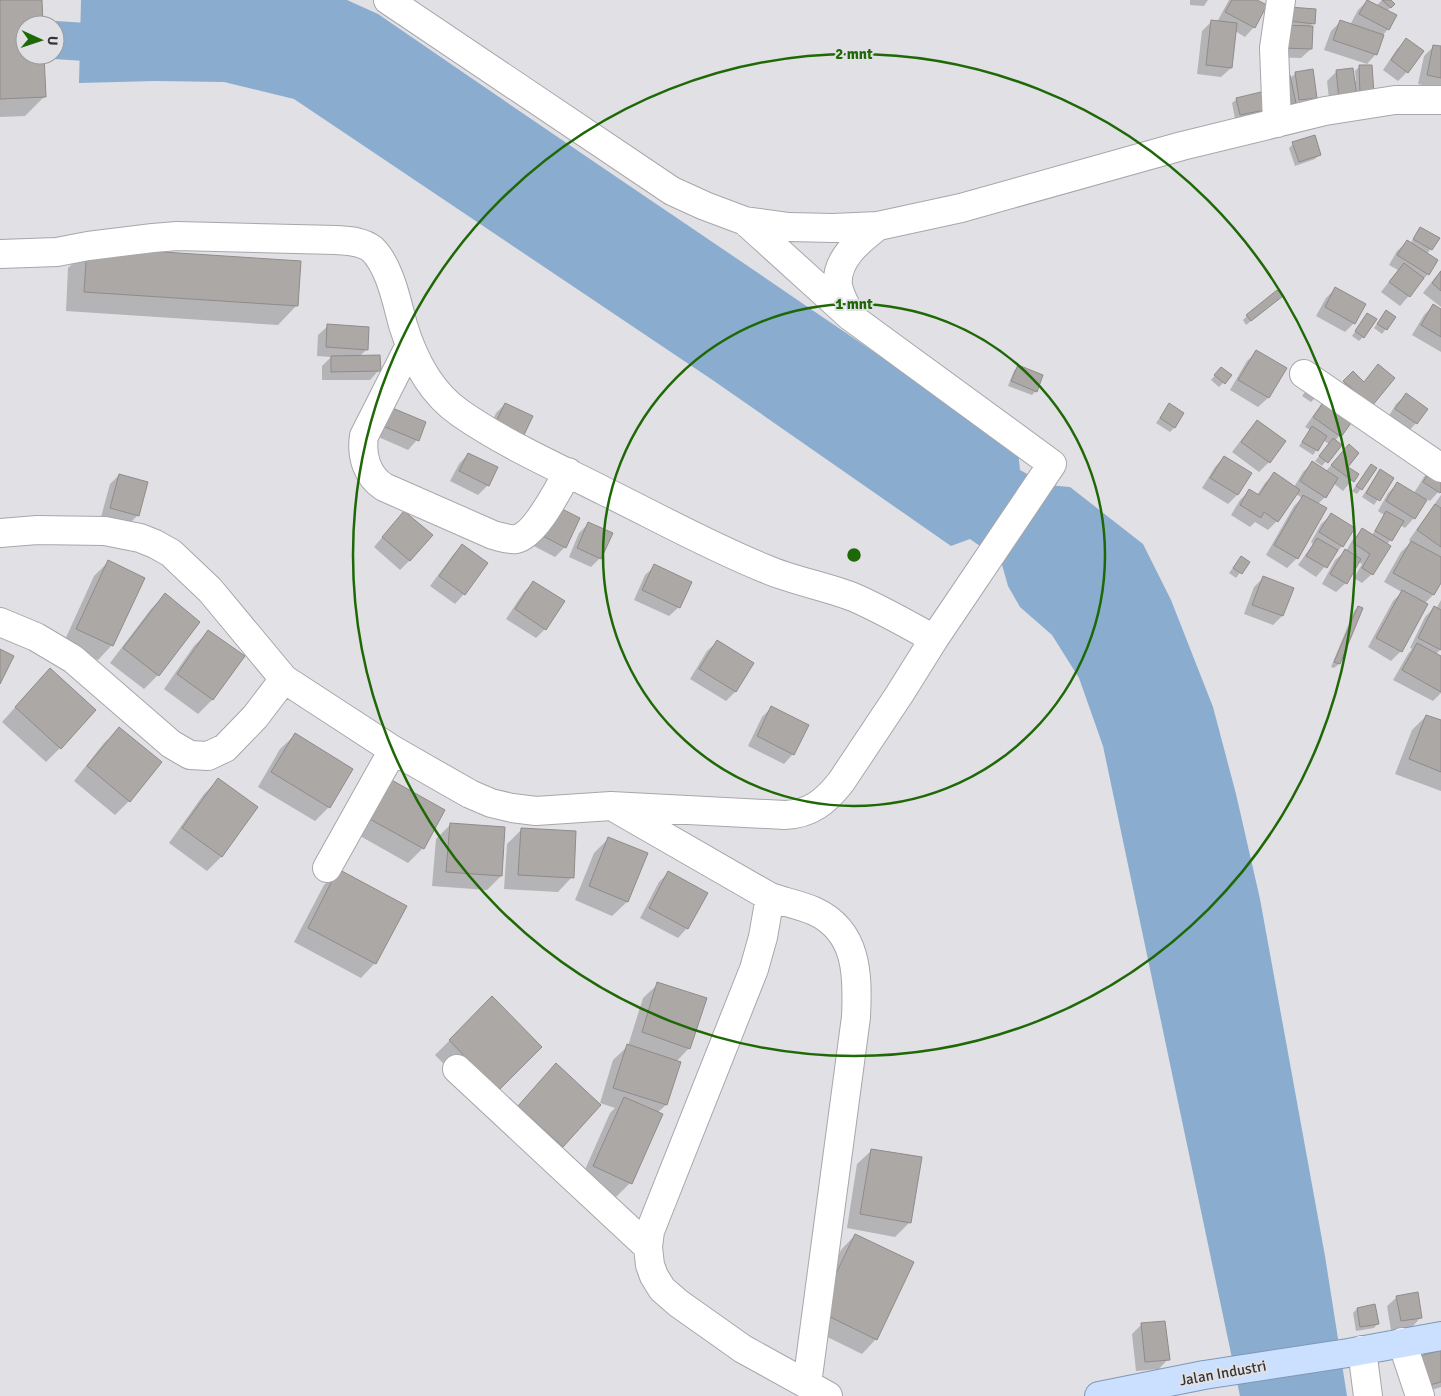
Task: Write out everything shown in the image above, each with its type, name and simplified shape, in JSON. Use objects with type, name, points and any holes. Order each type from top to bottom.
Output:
[{"type":"main road","name":"Jalan Industri","points":[[1099,1396],[1204,1375],[1355,1352],[1441,1336]]},
{"type":"street","points":[[388,0],[672,191],[745,221],[788,227],[878,226],[961,208],[1182,146],[1325,111],[1376,102],[1414,99],[1441,100]]},
{"type":"street","points":[[1277,123],[1274,48],[1281,0]]},
{"type":"street","points":[[0,533],[37,530],[105,531],[133,536],[155,544],[171,553],[210,590],[284,679],[393,750],[470,794],[491,803],[536,811],[611,806],[786,815],[799,815],[809,811],[831,796],[841,782],[934,639],[1052,464],[852,317],[745,221]]},
{"type":"street","points":[[852,317],[838,285],[842,266],[851,249],[878,226]]},
{"type":"street","points":[[0,254],[58,252],[88,246],[177,236],[355,242],[365,244],[372,250],[387,274],[410,345],[424,373],[448,403],[481,427],[510,444],[674,527],[781,575],[851,597],[934,639]]},
{"type":"street","points":[[410,345],[364,436],[362,449],[365,462],[375,481],[384,487],[493,535],[516,539],[526,535],[534,527],[568,472]]},
{"type":"street","points":[[1304,374],[1441,468]]},
{"type":"street","points":[[0,622],[36,636],[73,659],[171,744],[190,755],[208,756],[226,748],[255,717],[284,679]]},
{"type":"street","points":[[327,868],[393,750]]},
{"type":"street","points":[[611,806],[770,897],[813,911],[832,922],[844,936],[853,957],[858,985],[856,1017],[817,1390],[743,1350],[678,1303],[662,1289],[654,1276],[650,1265],[648,1247],[650,1231],[656,1215],[754,968],[764,937],[770,897]]},
{"type":"street","points":[[457,1069],[648,1247]]},
{"type":"street","points":[[1402,1342],[1420,1396]]},
{"type":"street","points":[[1355,1352],[1368,1396]]},
{"type":"water","points":[[81,0],[347,0],[378,14],[1018,451],[1020,470],[1047,485],[1070,487],[1143,544],[1171,600],[1213,707],[1236,794],[1260,899],[1325,1256],[1347,1396],[1240,1396],[1103,746],[1079,678],[1052,635],[1020,607],[1008,586],[1001,561],[970,539],[951,546],[714,381],[294,99],[224,82],[79,83]]},
{"type":"building","points":[[0,0],[42,0],[43,15],[15,15],[15,65],[44,65],[46,97],[0,99]]},
{"type":"building","points":[[1232,0],[1257,0],[1267,5],[1255,28],[1225,12]]},
{"type":"building","points":[[1367,0],[1397,15],[1389,30],[1359,14]]},
{"type":"building","points":[[1382,0],[1391,0],[1395,4],[1391,8]]},
{"type":"building","points":[[1289,7],[1316,9],[1315,24],[1288,21]]},
{"type":"building","points":[[1211,20],[1237,23],[1232,68],[1206,65]]},
{"type":"building","points":[[1340,20],[1384,35],[1377,55],[1333,40]]},
{"type":"building","points":[[1283,25],[1313,26],[1312,49],[1282,48]]},
{"type":"building","points":[[1406,38],[1424,51],[1408,73],[1391,60]]},
{"type":"building","points":[[1433,45],[1441,46],[1441,78],[1427,75]]},
{"type":"building","points":[[1359,65],[1372,65],[1374,94],[1360,95]]},
{"type":"building","points":[[1353,68],[1357,97],[1339,99],[1336,70]]},
{"type":"building","points":[[1313,69],[1317,98],[1299,100],[1295,72]]},
{"type":"building","points":[[1290,75],[1296,103],[1283,106],[1277,78]]},
{"type":"building","points":[[1261,92],[1265,110],[1240,115],[1236,98]]},
{"type":"building","points":[[1315,135],[1321,155],[1299,162],[1292,142]]},
{"type":"building","points":[[1420,227],[1440,238],[1432,250],[1413,239]]},
{"type":"building","points":[[1407,240],[1438,260],[1429,275],[1397,255]]},
{"type":"building","points":[[87,247],[301,261],[298,306],[84,292]]},
{"type":"building","points":[[1404,263],[1424,278],[1410,297],[1389,282]]},
{"type":"building","points":[[1441,271],[1441,291],[1432,283]]},
{"type":"building","points":[[1335,287],[1366,304],[1355,324],[1325,307]]},
{"type":"building","points":[[1277,290],[1283,296],[1251,321],[1246,315]]},
{"type":"building","points":[[1433,304],[1441,309],[1441,337],[1421,325]]},
{"type":"building","points":[[1386,310],[1396,317],[1387,330],[1377,324]]},
{"type":"building","points":[[1367,313],[1377,319],[1364,338],[1355,331]]},
{"type":"building","points":[[327,324],[369,327],[368,350],[326,347]]},
{"type":"building","points":[[1256,350],[1287,368],[1269,398],[1238,380]]},
{"type":"building","points":[[380,355],[381,371],[331,372],[331,356]]},
{"type":"building","points":[[1378,364],[1395,378],[1372,406],[1343,381],[1353,371],[1364,382]]},
{"type":"building","points":[[1018,365],[1043,375],[1037,392],[1011,381]]},
{"type":"building","points":[[1221,367],[1232,375],[1225,384],[1214,375]]},
{"type":"building","points":[[1336,385],[1364,405],[1341,437],[1313,417]]},
{"type":"building","points":[[1406,393],[1428,409],[1417,424],[1395,409]]},
{"type":"building","points":[[505,403],[533,416],[523,437],[495,424]]},
{"type":"building","points":[[1169,403],[1184,413],[1175,428],[1160,418]]},
{"type":"building","points":[[390,407],[426,422],[419,441],[383,426]]},
{"type":"building","points":[[1257,420],[1286,441],[1270,463],[1241,442]]},
{"type":"building","points":[[1312,426],[1327,436],[1318,451],[1302,442]]},
{"type":"building","points":[[1333,438],[1342,445],[1328,463],[1319,456]]},
{"type":"building","points":[[1349,444],[1359,453],[1348,467],[1359,474],[1354,482],[1331,465]]},
{"type":"building","points":[[468,453],[498,467],[489,486],[459,471]]},
{"type":"building","points":[[1441,453],[1441,492],[1440,493],[1423,482]]},
{"type":"building","points":[[1224,456],[1252,473],[1238,495],[1210,478]]},
{"type":"building","points":[[1312,461],[1338,478],[1326,498],[1300,481]]},
{"type":"building","points":[[1371,464],[1377,468],[1362,490],[1356,486]]},
{"type":"building","points":[[1380,469],[1394,478],[1380,501],[1366,493]]},
{"type":"building","points":[[1274,472],[1300,490],[1278,522],[1264,512],[1261,518],[1240,505],[1249,489],[1259,495]]},
{"type":"building","points":[[119,474],[148,482],[139,516],[110,508]]},
{"type":"building","points":[[1397,482],[1427,500],[1415,519],[1386,501]]},
{"type":"building","points":[[1303,495],[1327,508],[1298,559],[1274,545]]},
{"type":"building","points":[[552,504],[580,518],[566,548],[537,533]]},
{"type":"building","points":[[1435,504],[1441,508],[1441,547],[1417,530]]},
{"type":"building","points":[[404,511],[433,535],[410,561],[382,537]]},
{"type":"building","points":[[1386,511],[1404,521],[1392,541],[1375,531]]},
{"type":"building","points":[[1331,513],[1355,528],[1343,547],[1319,532]]},
{"type":"building","points":[[588,522],[613,533],[601,559],[577,548]]},
{"type":"building","points":[[1362,528],[1391,546],[1373,575],[1362,568],[1370,554],[1353,543]]},
{"type":"building","points":[[1317,538],[1338,550],[1327,568],[1306,556]]},
{"type":"building","points":[[1411,541],[1441,557],[1441,583],[1434,595],[1393,573]]},
{"type":"building","points":[[462,544],[488,563],[465,595],[439,576]]},
{"type":"building","points":[[1345,549],[1361,559],[1347,584],[1330,574]]},
{"type":"building","points":[[1241,556],[1250,562],[1242,574],[1233,568]]},
{"type":"building","points":[[108,560],[145,578],[113,646],[76,629]]},
{"type":"building","points":[[654,564],[692,582],[680,608],[642,590]]},
{"type":"building","points":[[1263,576],[1294,588],[1283,616],[1252,605]]},
{"type":"building","points":[[533,581],[565,601],[546,630],[515,609]]},
{"type":"building","points":[[1402,590],[1428,604],[1402,652],[1376,638]]},
{"type":"building","points":[[165,593],[200,622],[159,676],[123,648]]},
{"type":"building","points":[[1358,606],[1363,608],[1340,664],[1334,662]]},
{"type":"building","points":[[1434,606],[1441,610],[1441,650],[1418,638]]},
{"type":"building","points":[[208,630],[245,656],[213,700],[177,674]]},
{"type":"building","points":[[717,640],[754,663],[736,692],[699,669]]},
{"type":"building","points":[[1417,643],[1441,656],[1441,692],[1402,670]]},
{"type":"building","points":[[0,649],[14,656],[0,684]]},
{"type":"building","points":[[50,668],[96,710],[61,749],[15,707]]},
{"type":"building","points":[[771,706],[809,725],[794,755],[757,736]]},
{"type":"building","points":[[1426,715],[1441,720],[1441,772],[1409,759]]},
{"type":"building","points":[[119,727],[162,762],[130,802],[87,766]]},
{"type":"building","points":[[295,733],[353,769],[330,808],[271,772]]},
{"type":"building","points":[[218,778],[258,807],[222,857],[182,828]]},
{"type":"building","points":[[388,778],[445,810],[424,849],[366,817]]},
{"type":"building","points":[[450,823],[505,827],[502,876],[446,872]]},
{"type":"building","points":[[521,828],[576,831],[574,878],[518,875]]},
{"type":"building","points":[[608,837],[648,853],[628,902],[589,886]]},
{"type":"building","points":[[338,869],[407,906],[376,964],[308,928]]},
{"type":"building","points":[[668,871],[708,893],[688,929],[649,908]]},
{"type":"building","points":[[657,982],[707,998],[690,1049],[642,1032]]},
{"type":"building","points":[[492,996],[542,1047],[498,1091],[449,1040]]},
{"type":"building","points":[[627,1044],[681,1062],[667,1105],[613,1088]]},
{"type":"building","points":[[556,1063],[601,1105],[563,1147],[518,1106]]},
{"type":"building","points":[[624,1097],[663,1114],[632,1184],[593,1166]]},
{"type":"building","points":[[871,1149],[922,1157],[911,1223],[860,1214]]},
{"type":"building","points":[[855,1234],[914,1262],[877,1340],[818,1311]]},
{"type":"building","points":[[1418,1292],[1422,1318],[1401,1321],[1396,1296]]},
{"type":"building","points":[[1375,1304],[1379,1324],[1360,1327],[1357,1308]]},
{"type":"building","points":[[1165,1321],[1170,1360],[1145,1362],[1141,1323]]},
{"type":"building","points":[[1441,1350],[1441,1382],[1426,1386],[1417,1357]]},
{"type":"waterway","points":[[65,41],[132,45]]}]
